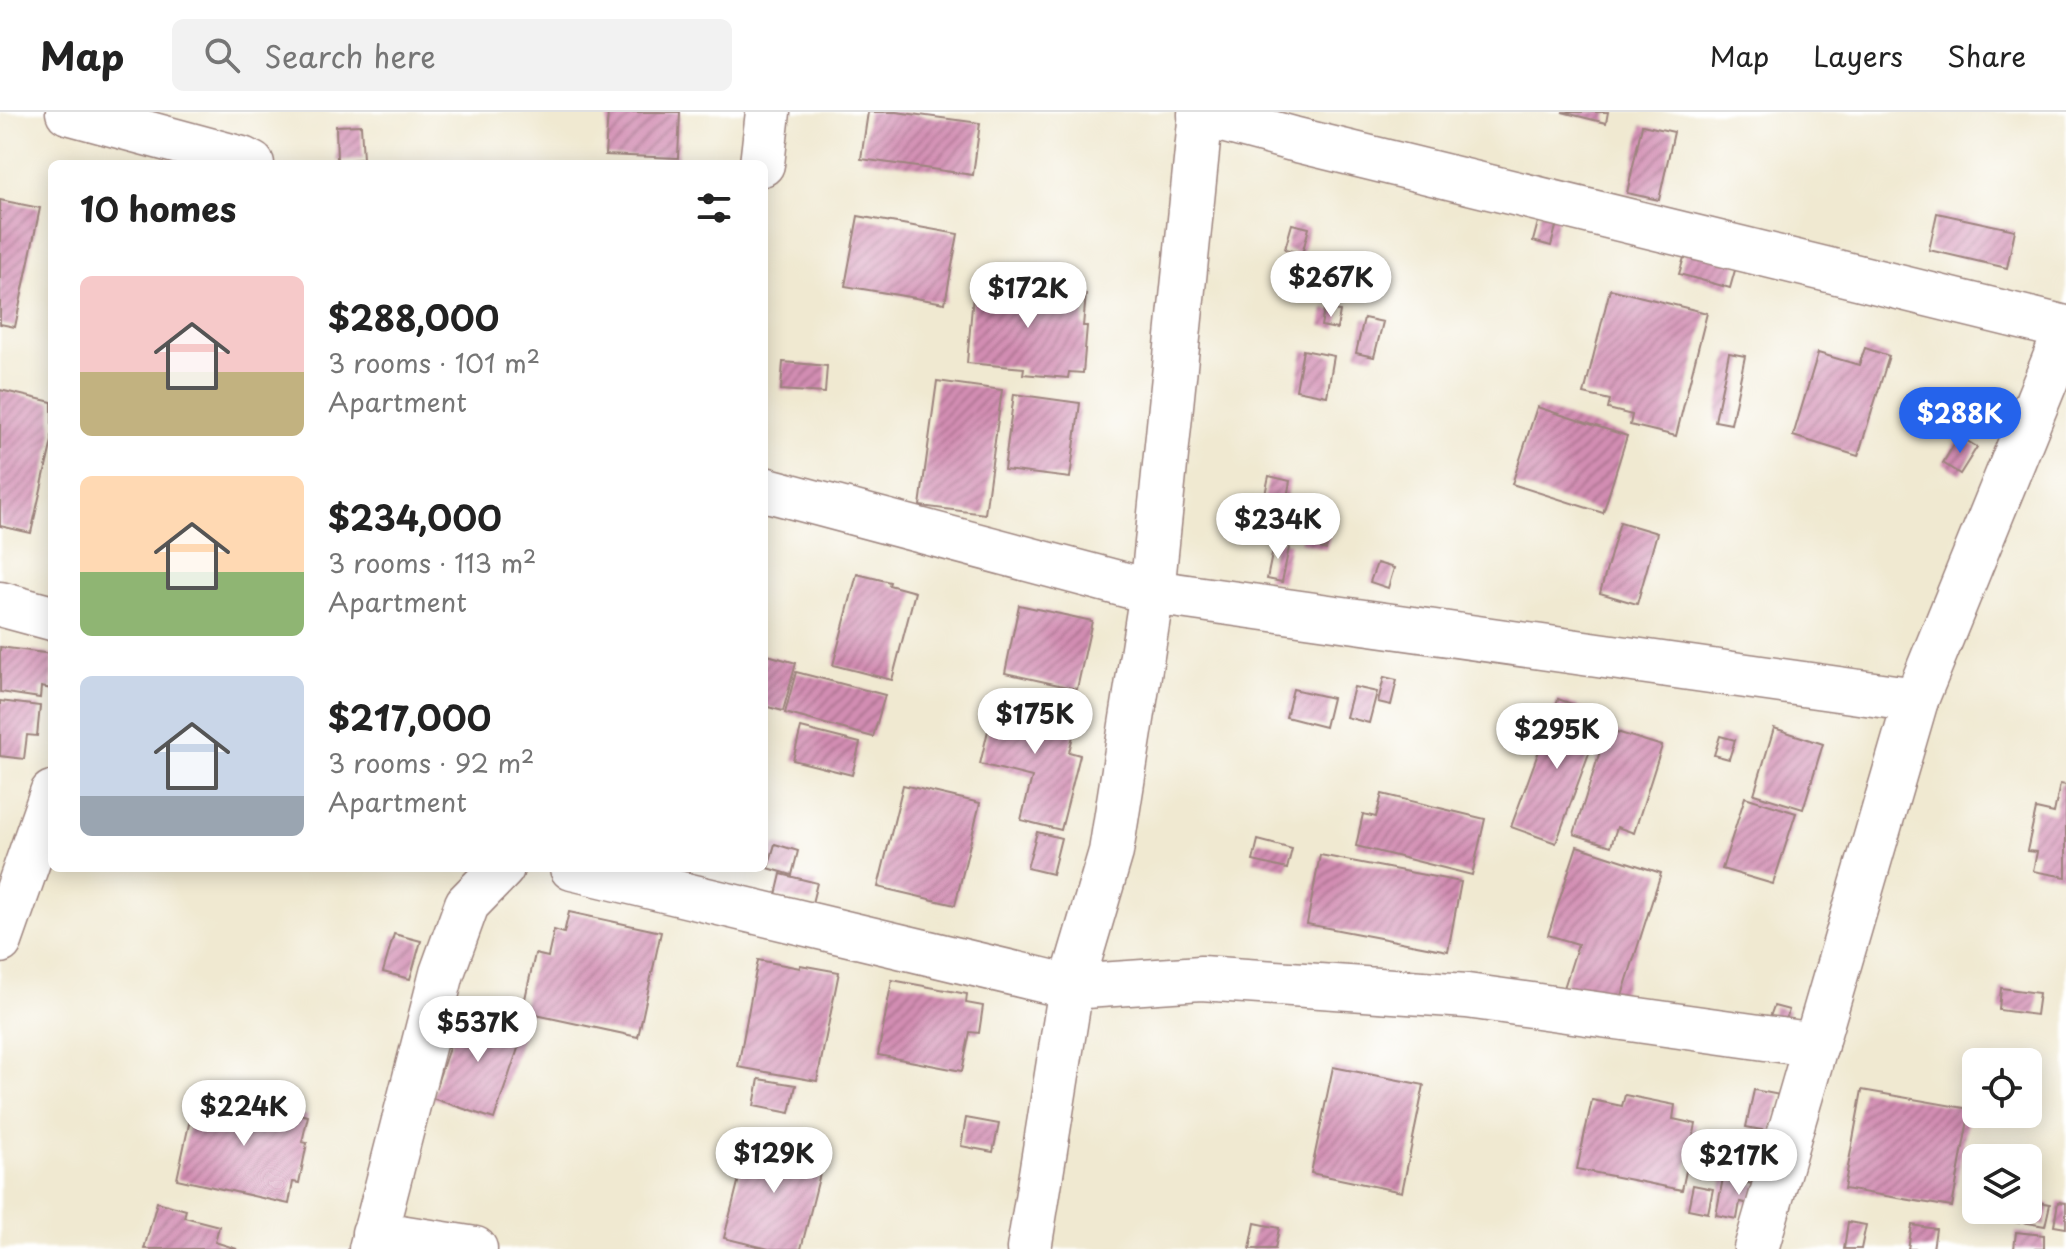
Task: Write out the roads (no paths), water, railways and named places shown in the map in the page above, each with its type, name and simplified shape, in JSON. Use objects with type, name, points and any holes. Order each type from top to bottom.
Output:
[{"type":"street","points":[[68,112],[244,160]]},
{"type":"street","points":[[762,160],[768,112]]},
{"type":"street","points":[[1029,1249],[1071,987],[1111,852],[1152,592],[1200,113],[1293,139],[2066,329],[2050,417],[1916,700],[1756,1249]]},
{"type":"street","points":[[768,490],[1152,592],[1916,700]]},
{"type":"street","points":[[0,604],[48,617]]},
{"type":"street","points":[[0,941],[48,804]]},
{"type":"street","points":[[475,1249],[373,1241],[447,959],[467,904],[498,872]]},
{"type":"street","points":[[589,872],[1071,987],[1201,978],[1467,996],[1816,1045]]}]
